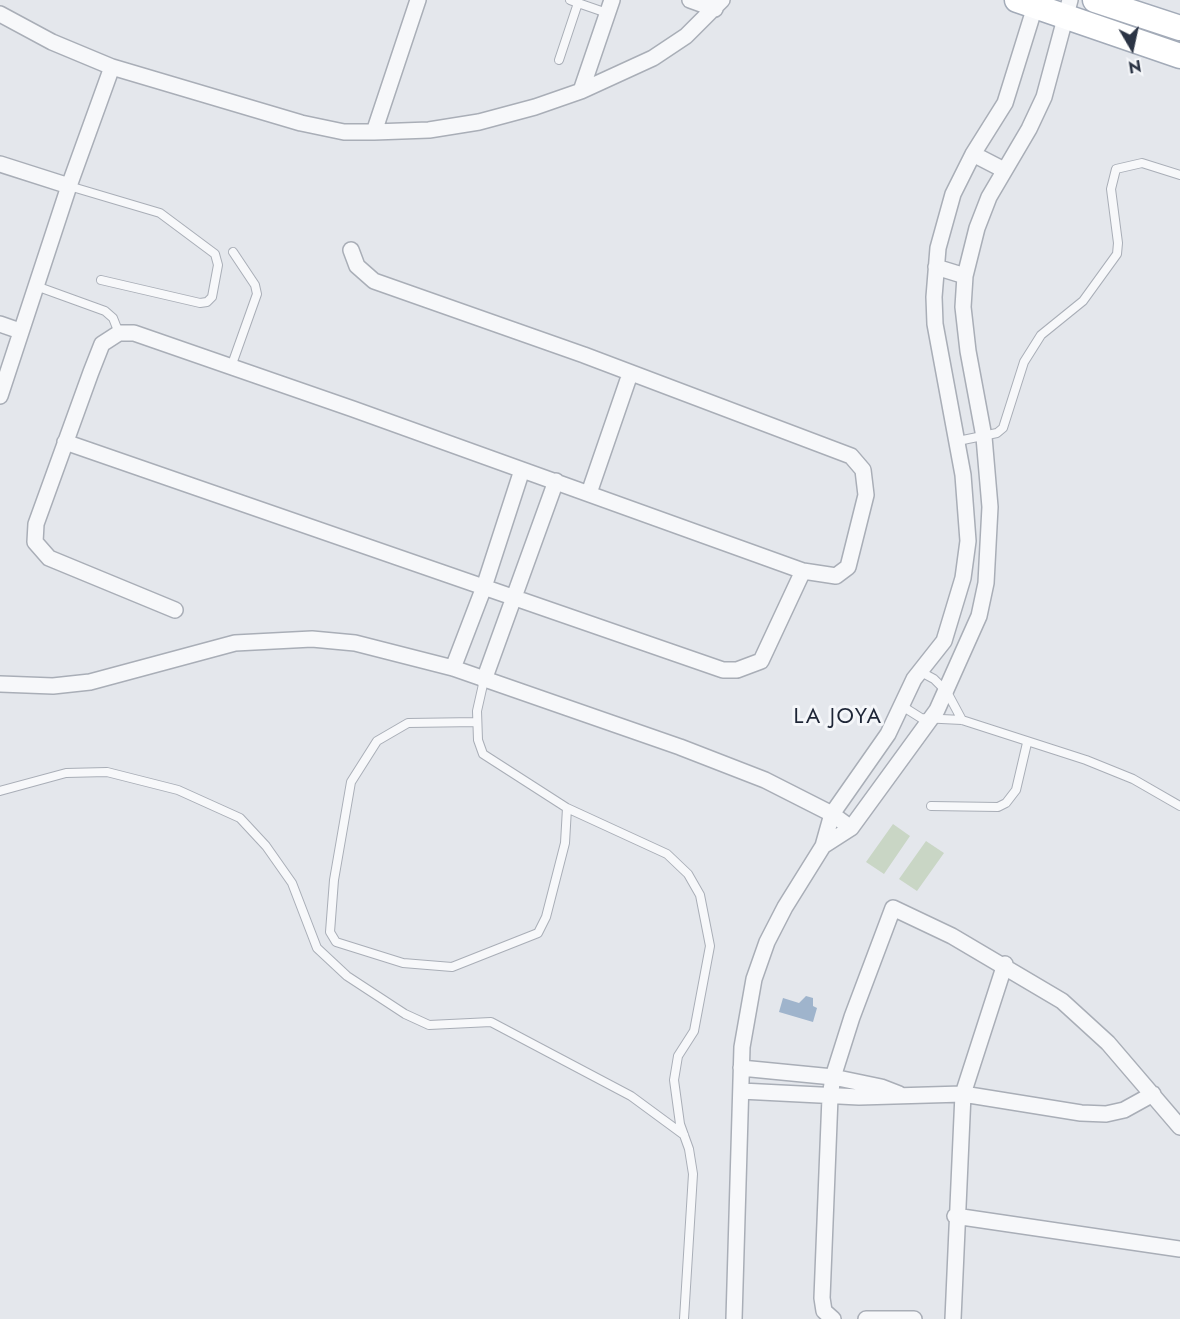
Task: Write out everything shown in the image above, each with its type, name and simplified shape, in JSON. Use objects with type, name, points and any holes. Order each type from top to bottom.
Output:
[{"type":"main road","points":[[1095,0],[1180,28]]},
{"type":"main road","points":[[1030,2],[1067,8],[1180,56]]},
{"type":"street","points":[[374,132],[418,0]]},
{"type":"street","points":[[690,0],[719,5]]},
{"type":"street","points":[[734,1319],[741,1068],[746,1012],[767,942],[785,907],[824,846],[832,814],[888,734],[902,706],[906,692],[944,641],[963,578],[968,542],[958,441],[935,324],[936,267],[944,223],[953,194],[973,154],[1005,103],[1030,2]]},
{"type":"street","points":[[0,14],[52,42],[112,67],[301,123],[344,132],[374,132],[429,130],[479,122],[581,91],[653,58],[686,36],[719,5]]},
{"type":"street","points":[[581,91],[609,7]]},
{"type":"street","points":[[824,846],[851,828],[930,720],[947,692],[979,616],[986,583],[990,507],[984,437],[968,351],[963,307],[965,276],[977,228],[989,197],[1029,129],[1044,97],[1067,8]]},
{"type":"street","points":[[0,396],[69,186],[112,67]]},
{"type":"street","points":[[973,154],[1004,170]]},
{"type":"street","points":[[0,164],[69,186]]},
{"type":"street","points":[[175,610],[49,558],[40,550],[34,534],[65,442],[102,344],[119,333],[134,333],[556,481],[803,571],[836,576],[848,567],[866,495],[863,470],[851,456],[825,444],[374,281],[357,266],[351,250]]},
{"type":"street","points":[[936,267],[965,276]]},
{"type":"street","points":[[0,324],[20,331]]},
{"type":"street","points":[[589,493],[630,374]]},
{"type":"street","points":[[65,442],[723,670],[737,670],[761,661],[803,571]]},
{"type":"street","points":[[453,668],[484,587],[522,470]]},
{"type":"street","points":[[484,680],[556,481]]},
{"type":"street","points":[[0,684],[53,686],[90,682],[235,643],[312,639],[355,643],[453,668],[744,772],[832,814],[851,828]]},
{"type":"street","points":[[832,1319],[824,1311],[822,1298],[830,1096],[833,1077],[870,962],[892,908],[1005,964],[1062,1001],[1086,1020],[1180,1127]]},
{"type":"street","points":[[953,1319],[963,1094],[1005,964]]},
{"type":"street","points":[[741,1068],[833,1077],[881,1087],[899,1094]]},
{"type":"street","points":[[794,1095],[795,1074]]},
{"type":"street","points":[[741,1091],[882,1098],[899,1094],[963,1094],[1081,1113],[1106,1114],[1134,1106],[1153,1094]]},
{"type":"street","points":[[956,1216],[1180,1250]]},
{"type":"street","points":[[866,1319],[914,1319]]},
{"type":"lane","points":[[570,0],[609,7]]},
{"type":"lane","points":[[559,60],[578,3]]},
{"type":"lane","points":[[958,441],[997,434],[1003,428],[1024,362],[1041,334],[1083,301],[1117,254],[1111,189],[1116,169],[1142,163],[1180,175]]},
{"type":"lane","points":[[69,186],[160,213],[215,254],[218,265],[212,297],[207,302],[200,303],[101,280]]},
{"type":"lane","points":[[231,367],[257,294],[255,285],[233,252]]},
{"type":"lane","points":[[36,286],[105,311],[113,318],[119,333]]},
{"type":"lane","points":[[921,672],[934,679],[947,692],[962,720]]},
{"type":"lane","points":[[484,680],[477,722],[478,740],[483,754],[567,807],[667,854],[688,874],[700,895],[710,946],[694,1031],[678,1056],[674,1080],[693,1174],[684,1319]]},
{"type":"lane","points":[[902,706],[914,716],[930,720],[962,720],[1027,743],[1086,760],[1133,779],[1180,806]]},
{"type":"lane","points":[[477,722],[408,723],[377,741],[351,782],[334,880],[330,932],[336,942],[403,963],[452,967],[537,933],[546,917],[565,843],[567,807]]},
{"type":"lane","points":[[931,806],[998,807],[1006,804],[1016,790],[1027,743]]},
{"type":"lane","points":[[0,791],[66,773],[107,772],[178,790],[240,818],[266,846],[292,883],[317,948],[347,976],[405,1014],[429,1025],[491,1023],[631,1096],[684,1135]]},
{"type":"green space","points":[[893,824],[910,836],[884,874],[866,862]]},
{"type":"green space","points":[[926,841],[944,853],[917,891],[899,879]]},
{"type":"water","points":[[806,996],[813,998],[813,1006],[817,1008],[813,1022],[779,1012],[783,998],[799,1003]]},
{"type":"district","name":"LA JOYA","points":[[838,718]]}]
